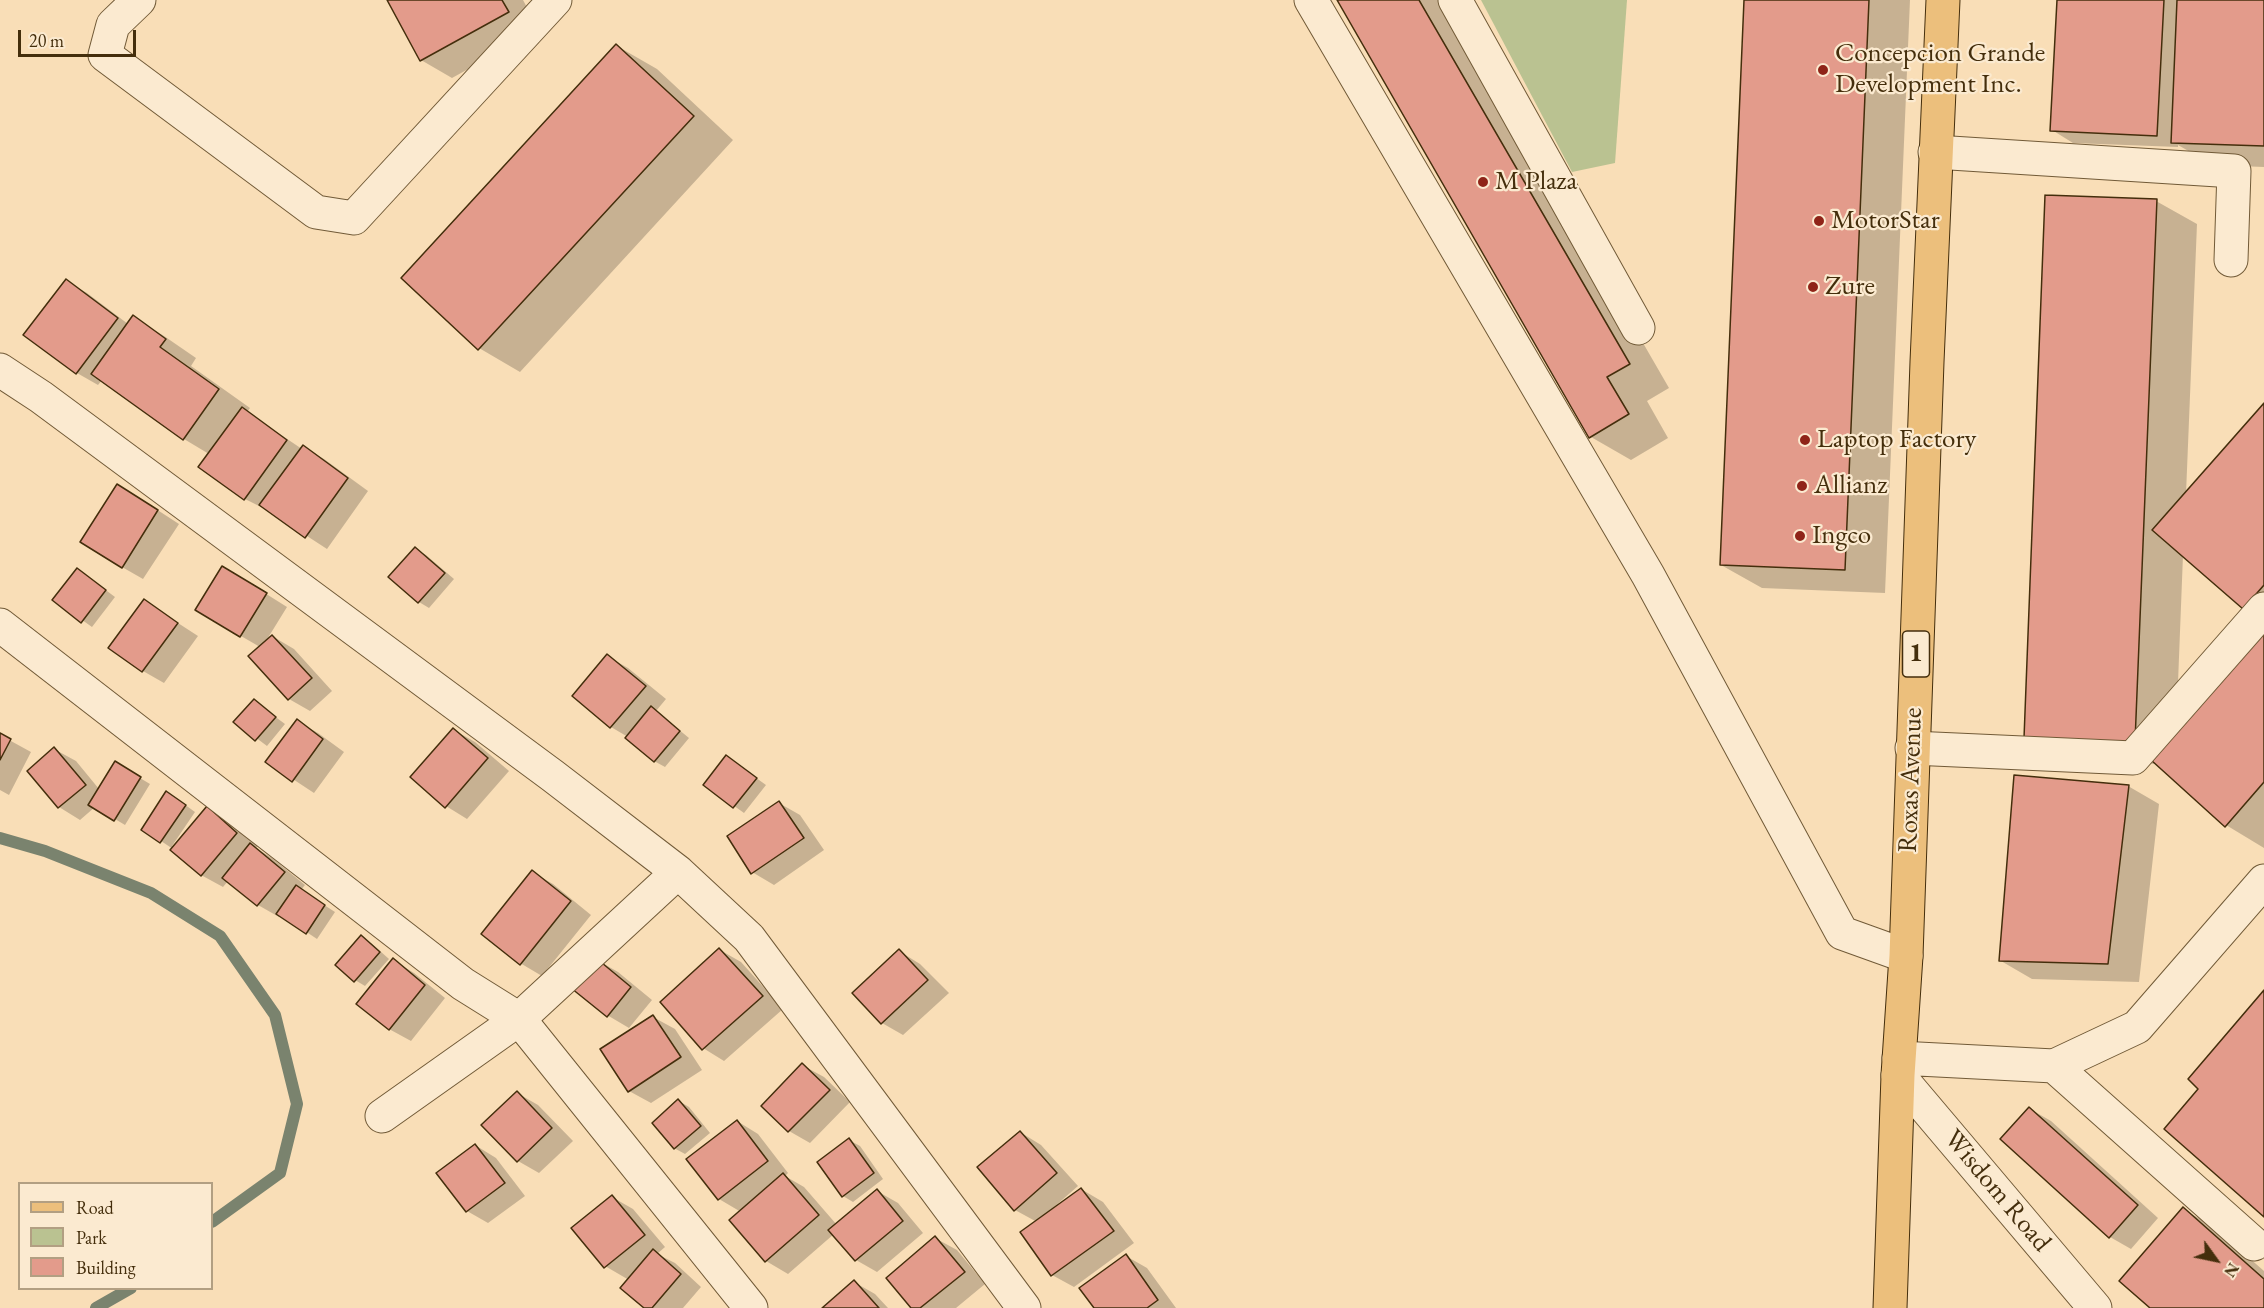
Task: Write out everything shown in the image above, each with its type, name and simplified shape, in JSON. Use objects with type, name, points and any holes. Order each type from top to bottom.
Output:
[{"type":"main road","name":"Roxas Avenue","points":[[1890,1308],[1899,1066],[1906,956],[1935,152],[1943,0]]},
{"type":"street","points":[[140,0],[113,25],[105,55],[316,212],[354,218],[555,0]]},
{"type":"street","points":[[1311,0],[1648,575],[1842,933],[1906,956]]},
{"type":"street","points":[[1455,0],[1638,328]]},
{"type":"street","points":[[1935,152],[2234,171],[2231,260]]},
{"type":"street","points":[[0,370],[70,418],[553,776],[678,872],[749,938],[1023,1308]]},
{"type":"street","points":[[1912,748],[2133,758],[2264,609]]},
{"type":"street","points":[[0,625],[463,984],[519,1019],[751,1308]]},
{"type":"street","points":[[382,1116],[519,1019],[678,872]]},
{"type":"street","points":[[1899,1066],[2054,1066],[2137,1027],[2264,881]]},
{"type":"street","name":"Wisdom Road","points":[[1899,1066],[2095,1308]]},
{"type":"street","points":[[2054,1066],[2254,1244]]},
{"type":"green space","points":[[1481,0],[1627,0],[1615,163],[1572,172]]},
{"type":"building","points":[[387,0],[502,0],[509,12],[420,61]]},
{"type":"building","name":"M Plaza","points":[[1337,0],[1419,0],[1630,364],[1607,377],[1629,414],[1589,438]]},
{"type":"building","points":[[1744,0],[1869,0],[1845,570],[1720,565]]},
{"type":"building","points":[[2057,0],[2164,0],[2157,136],[2050,131]]},
{"type":"building","points":[[2177,0],[2264,0],[2264,146],[2171,143]]},
{"type":"building","points":[[616,44],[694,116],[478,350],[401,278]]},
{"type":"building","points":[[2045,195],[2157,199],[2135,742],[2024,738]]},
{"type":"building","points":[[66,279],[118,318],[76,374],[23,335]]},
{"type":"building","points":[[133,315],[166,339],[160,347],[219,389],[183,440],[91,374]]},
{"type":"building","points":[[2264,403],[2264,585],[2243,609],[2152,530]]},
{"type":"building","points":[[242,407],[287,440],[244,500],[198,467]]},
{"type":"building","points":[[303,445],[348,478],[305,538],[259,505]]},
{"type":"building","points":[[117,484],[158,510],[122,568],[80,542]]},
{"type":"building","points":[[415,547],[445,573],[418,603],[388,577]]},
{"type":"building","points":[[222,566],[267,593],[240,637],[195,610]]},
{"type":"building","points":[[77,568],[106,590],[81,623],[52,600]]},
{"type":"building","points":[[144,599],[178,623],[142,672],[108,648]]},
{"type":"building","points":[[2264,633],[2264,782],[2225,827],[2151,760]]},
{"type":"building","points":[[272,635],[312,678],[288,700],[248,656]]},
{"type":"building","points":[[607,654],[646,686],[610,728],[572,696]]},
{"type":"building","points":[[254,699],[276,717],[255,741],[233,722]]},
{"type":"building","points":[[651,706],[680,731],[654,762],[625,738]]},
{"type":"building","points":[[297,719],[323,739],[292,782],[265,762]]},
{"type":"building","points":[[453,728],[488,758],[445,808],[410,777]]},
{"type":"building","points":[[0,733],[11,739],[0,760]]},
{"type":"building","points":[[54,747],[86,785],[58,808],[27,771]]},
{"type":"building","points":[[726,755],[757,778],[733,808],[703,785]]},
{"type":"building","points":[[115,761],[141,777],[114,821],[88,805]]},
{"type":"building","points":[[2014,775],[2129,785],[2108,964],[1999,961]]},
{"type":"building","points":[[166,791],[186,805],[160,843],[141,830]]},
{"type":"building","points":[[779,801],[804,838],[751,874],[727,836]]},
{"type":"building","points":[[207,806],[237,833],[201,876],[170,850]]},
{"type":"building","points":[[250,843],[285,872],[257,906],[222,878]]},
{"type":"building","points":[[532,870],[571,901],[520,965],[481,934]]},
{"type":"building","points":[[296,885],[325,905],[306,934],[276,914]]},
{"type":"building","points":[[361,935],[380,952],[354,982],[335,965]]},
{"type":"building","points":[[719,948],[763,996],[702,1050],[660,1002]]},
{"type":"building","points":[[899,949],[928,980],[881,1024],[852,993]]},
{"type":"building","points":[[393,958],[425,985],[389,1030],[356,1004]]},
{"type":"building","points":[[596,958],[631,987],[607,1017],[571,988]]},
{"type":"building","points":[[2264,990],[2264,1217],[2164,1129],[2198,1089],[2188,1079]]},
{"type":"building","points":[[653,1015],[681,1057],[628,1092],[600,1049]]},
{"type":"building","points":[[802,1063],[830,1090],[788,1132],[761,1106]]},
{"type":"building","points":[[517,1091],[552,1128],[517,1162],[481,1125]]},
{"type":"building","points":[[678,1099],[701,1126],[674,1149],[652,1123]]},
{"type":"building","points":[[2029,1107],[2138,1205],[2109,1238],[2000,1139]]},
{"type":"building","points":[[737,1120],[768,1161],[718,1200],[686,1159]]},
{"type":"building","points":[[1020,1131],[1057,1173],[1014,1211],[977,1167]]},
{"type":"building","points":[[849,1138],[874,1173],[842,1197],[817,1162]]},
{"type":"building","points":[[475,1144],[505,1183],[466,1212],[436,1173]]},
{"type":"building","points":[[783,1173],[819,1215],[765,1262],[729,1220]]},
{"type":"building","points":[[1081,1188],[1114,1231],[1051,1276],[1020,1232]]},
{"type":"building","points":[[877,1189],[903,1221],[855,1261],[828,1230]]},
{"type":"building","points":[[612,1195],[645,1235],[604,1268],[571,1228]]},
{"type":"building","points":[[2183,1207],[2264,1279],[2264,1308],[2150,1308],[2119,1281]]},
{"type":"building","points":[[935,1236],[965,1272],[920,1308],[911,1308],[886,1278]]},
{"type":"building","points":[[653,1249],[681,1274],[652,1308],[644,1308],[620,1288]]},
{"type":"building","points":[[1126,1254],[1158,1300],[1147,1308],[1094,1308],[1079,1288]]},
{"type":"building","points":[[854,1280],[879,1308],[822,1308]]},
{"type":"waterway","points":[[0,838],[45,851],[151,893],[220,936],[275,1015],[297,1104],[280,1173],[213,1221]]},
{"type":"waterway","points":[[96,1308],[128,1290]]},
{"type":"place","name":"Concepcion Grande Development Inc.","points":[[1823,70]]},
{"type":"place","name":"M Plaza","points":[[1483,182]]},
{"type":"place","name":"MotorStar","points":[[1819,221]]},
{"type":"place","name":"Zure","points":[[1813,287]]},
{"type":"place","name":"Laptop Factory","points":[[1805,440]]},
{"type":"place","name":"Allianz","points":[[1802,486]]},
{"type":"place","name":"Ingco","points":[[1800,536]]}]
